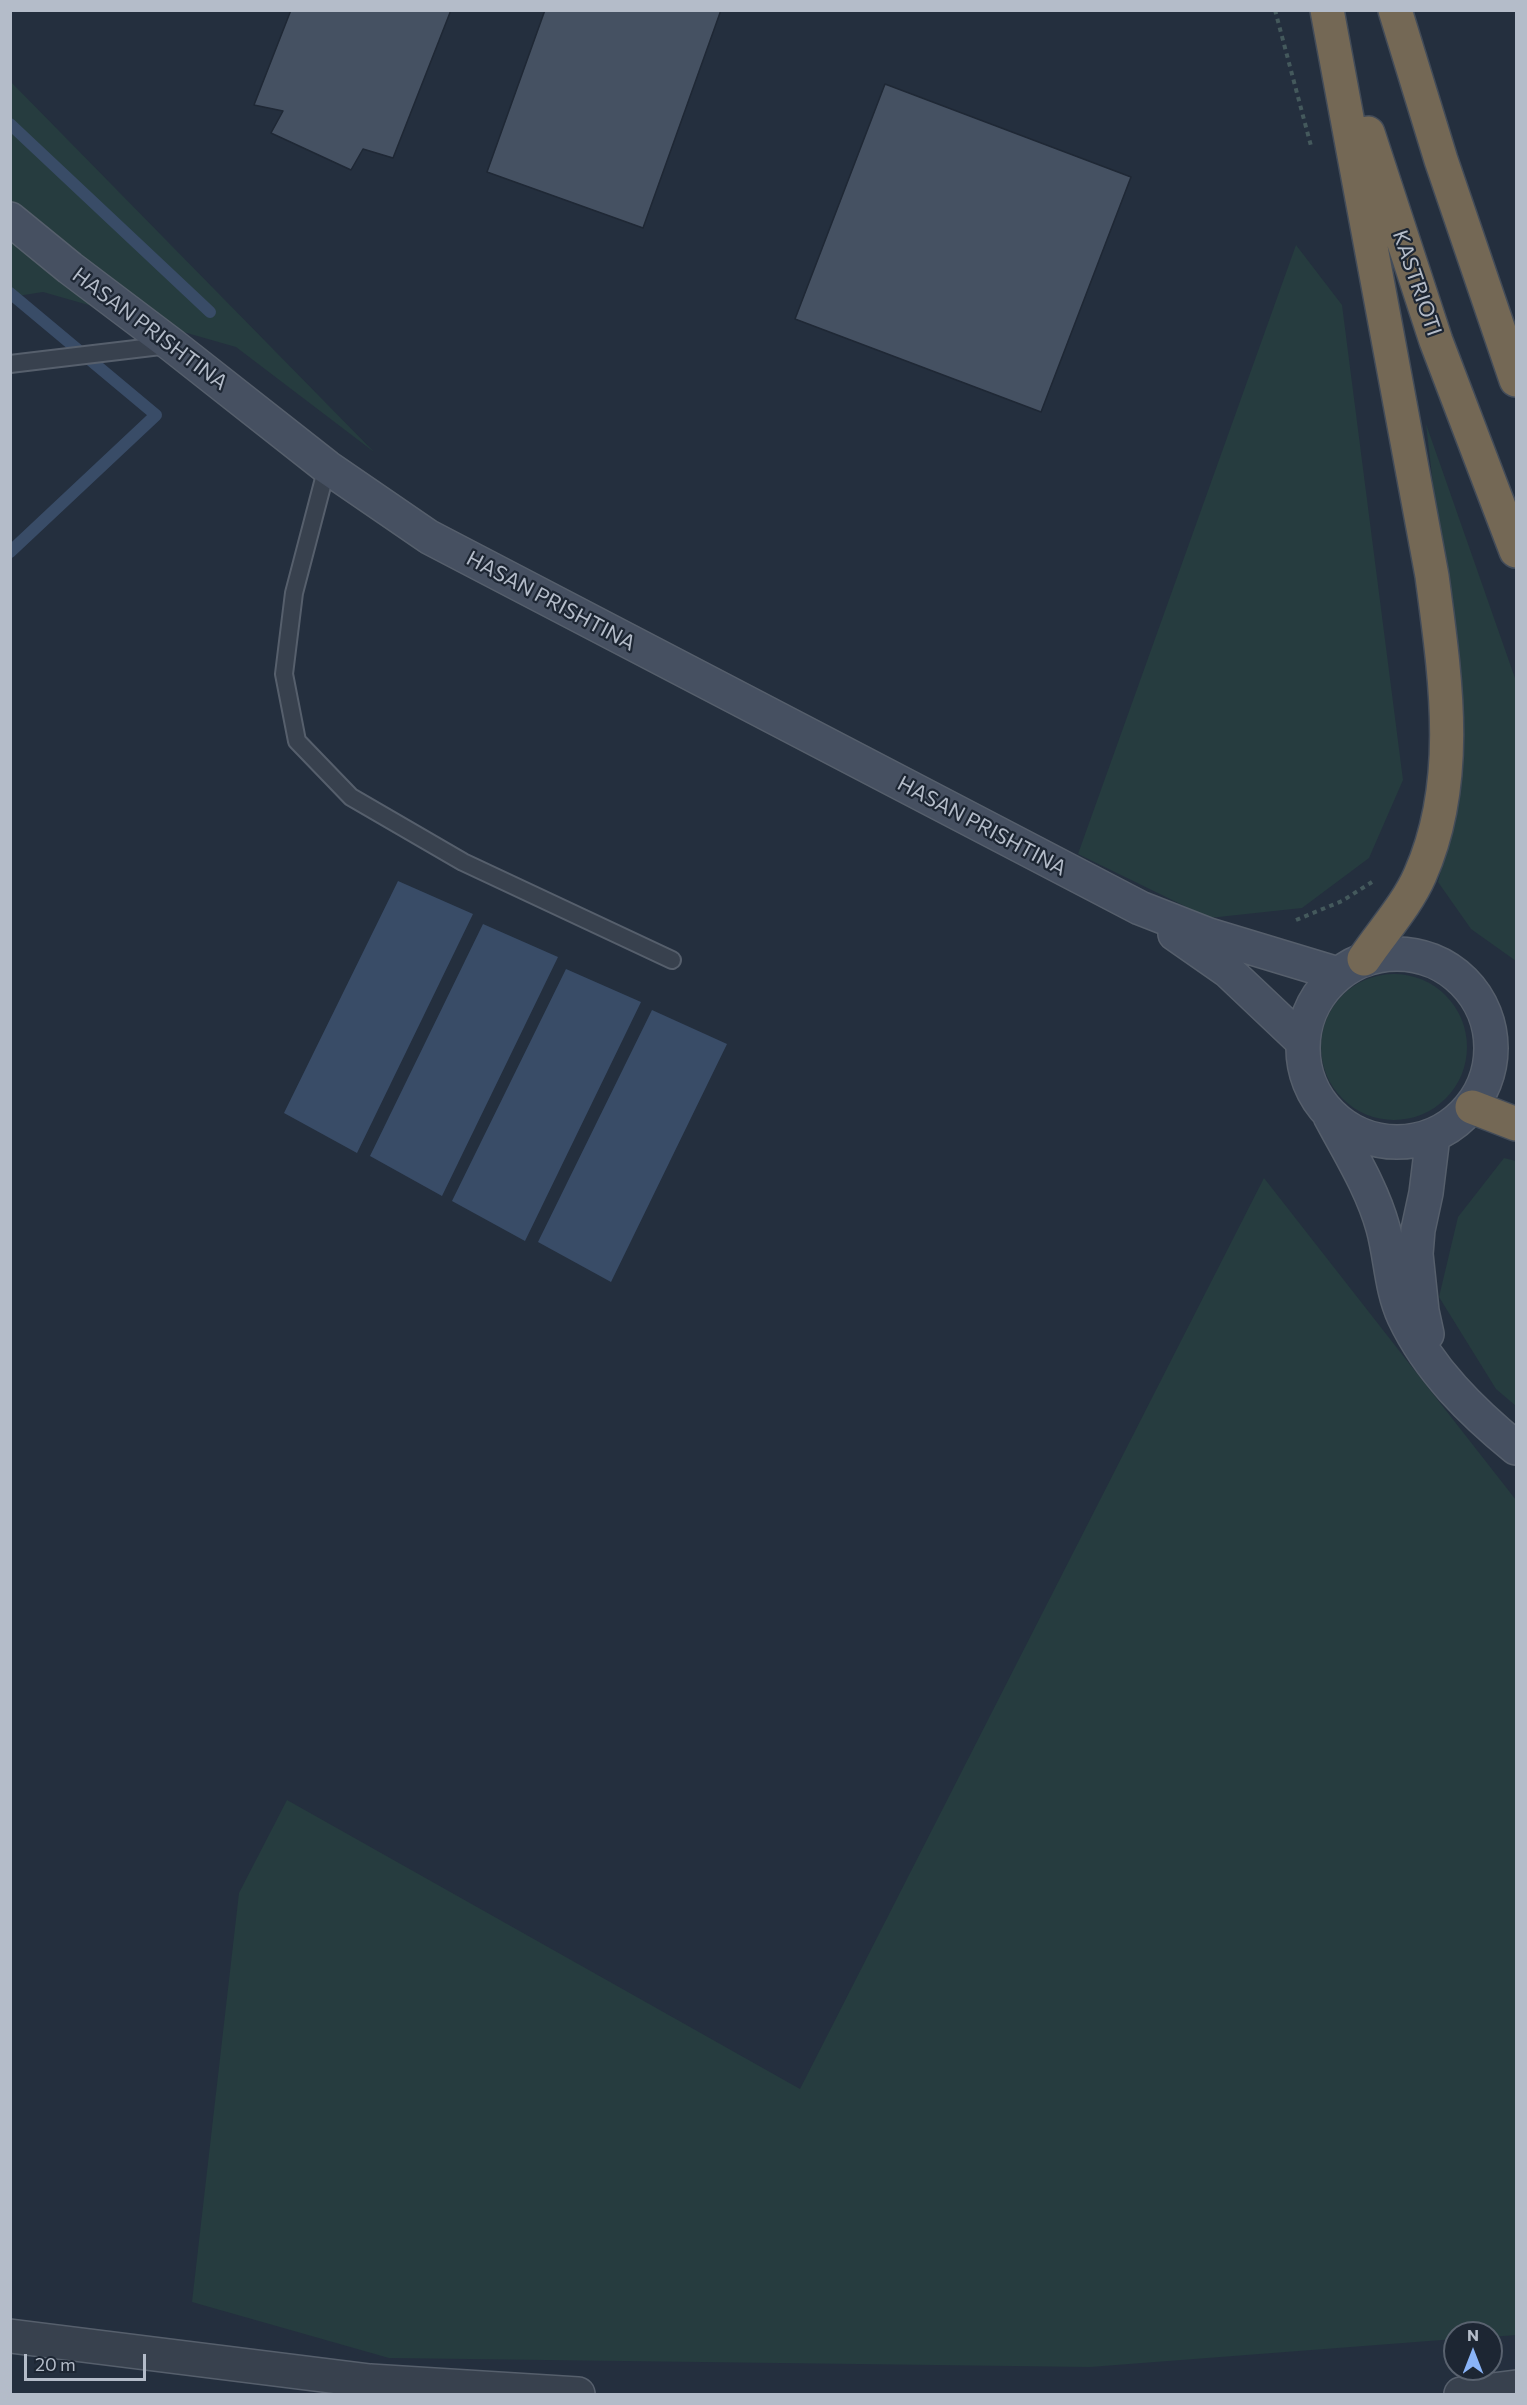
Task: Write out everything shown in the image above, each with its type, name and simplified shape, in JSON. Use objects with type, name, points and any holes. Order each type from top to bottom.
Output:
[{"type":"highway","points":[[1327,10],[1432,576],[1442,649],[1446,710],[1446,772],[1439,822],[1429,852],[1419,877],[1351,967]]},
{"type":"highway","name":"KASTRIOTI","points":[[1332,10],[1383,183],[1436,341],[1516,550]]},
{"type":"highway","points":[[1395,10],[1445,171],[1516,380]]},
{"type":"highway","points":[[1472,1107],[1516,1124]]},
{"type":"main road","name":"HASAN PRISHTINA","points":[[10,219],[327,467],[429,537],[1140,908],[1209,935],[1351,967]]},
{"type":"main road","name":"HASAN PRISHTINA","points":[[1140,908],[1227,970],[1302,1041]]},
{"type":"main road","points":[[1329,1115],[1352,1131],[1378,1141],[1406,1142],[1433,1136],[1454,1124],[1472,1107],[1485,1083],[1492,1057],[1491,1029],[1482,1004],[1465,982],[1444,965],[1418,956],[1390,954],[1351,967],[1320,993],[1308,1016],[1302,1041],[1304,1068],[1313,1093],[1329,1115],[1372,1195],[1383,1229],[1403,1315],[1414,1337],[1457,1395],[1486,1424],[1516,1449]]},
{"type":"main road","points":[[1433,1136],[1416,1254],[1422,1311],[1434,1365]]},
{"type":"street","points":[[10,2336],[370,2381],[578,2394]]},
{"type":"street","points":[[1461,2394],[1516,2387]]},
{"type":"lane","points":[[10,364],[172,345]]},
{"type":"lane","points":[[327,467],[294,593],[284,674],[297,741],[351,797],[463,862],[672,960]]},
{"type":"path","points":[[1275,10],[1314,157]]},
{"type":"path","points":[[1288,921],[1299,920],[1342,901],[1373,881]]},
{"type":"green space","points":[[10,81],[374,452],[236,347],[43,292],[11,297]]},
{"type":"green space","points":[[1296,245],[1342,305],[1403,780],[1369,858],[1302,908],[1209,918],[1078,854]]},
{"type":"green space","points":[[1426,424],[1516,681],[1516,961],[1471,929],[1438,882],[1451,831],[1456,684]]},
{"type":"green space","points":[[1394,974],[1422,980],[1446,995],[1461,1019],[1467,1047],[1461,1075],[1446,1099],[1422,1114],[1394,1120],[1366,1114],[1342,1099],[1327,1075],[1321,1047],[1327,1019],[1342,995],[1366,980]]},
{"type":"green space","points":[[1504,1158],[1516,1161],[1516,1406],[1496,1389],[1439,1297],[1458,1217]]},
{"type":"green space","points":[[1264,1178],[1516,1500],[1516,2335],[1503,2336],[1503,2321],[1443,2321],[1443,2340],[1090,2367],[389,2358],[192,2302],[239,1893],[287,1800],[800,2089]]},
{"type":"water","points":[[398,881],[473,914],[357,1153],[284,1113]]},
{"type":"water","points":[[483,924],[558,957],[442,1196],[370,1156]]},
{"type":"water","points":[[566,969],[641,1002],[525,1241],[452,1201]]},
{"type":"water","points":[[652,1010],[727,1044],[611,1282],[538,1242]]},
{"type":"building","points":[[291,10],[451,10],[393,158],[363,149],[351,170],[271,133],[283,111],[254,105]]},
{"type":"building","points":[[545,10],[721,10],[643,228],[487,172]]},
{"type":"building","points":[[885,84],[1131,177],[1041,412],[795,319]]},
{"type":"waterway","points":[[10,124],[210,312]]},
{"type":"waterway","points":[[10,293],[156,415],[10,552]]}]
